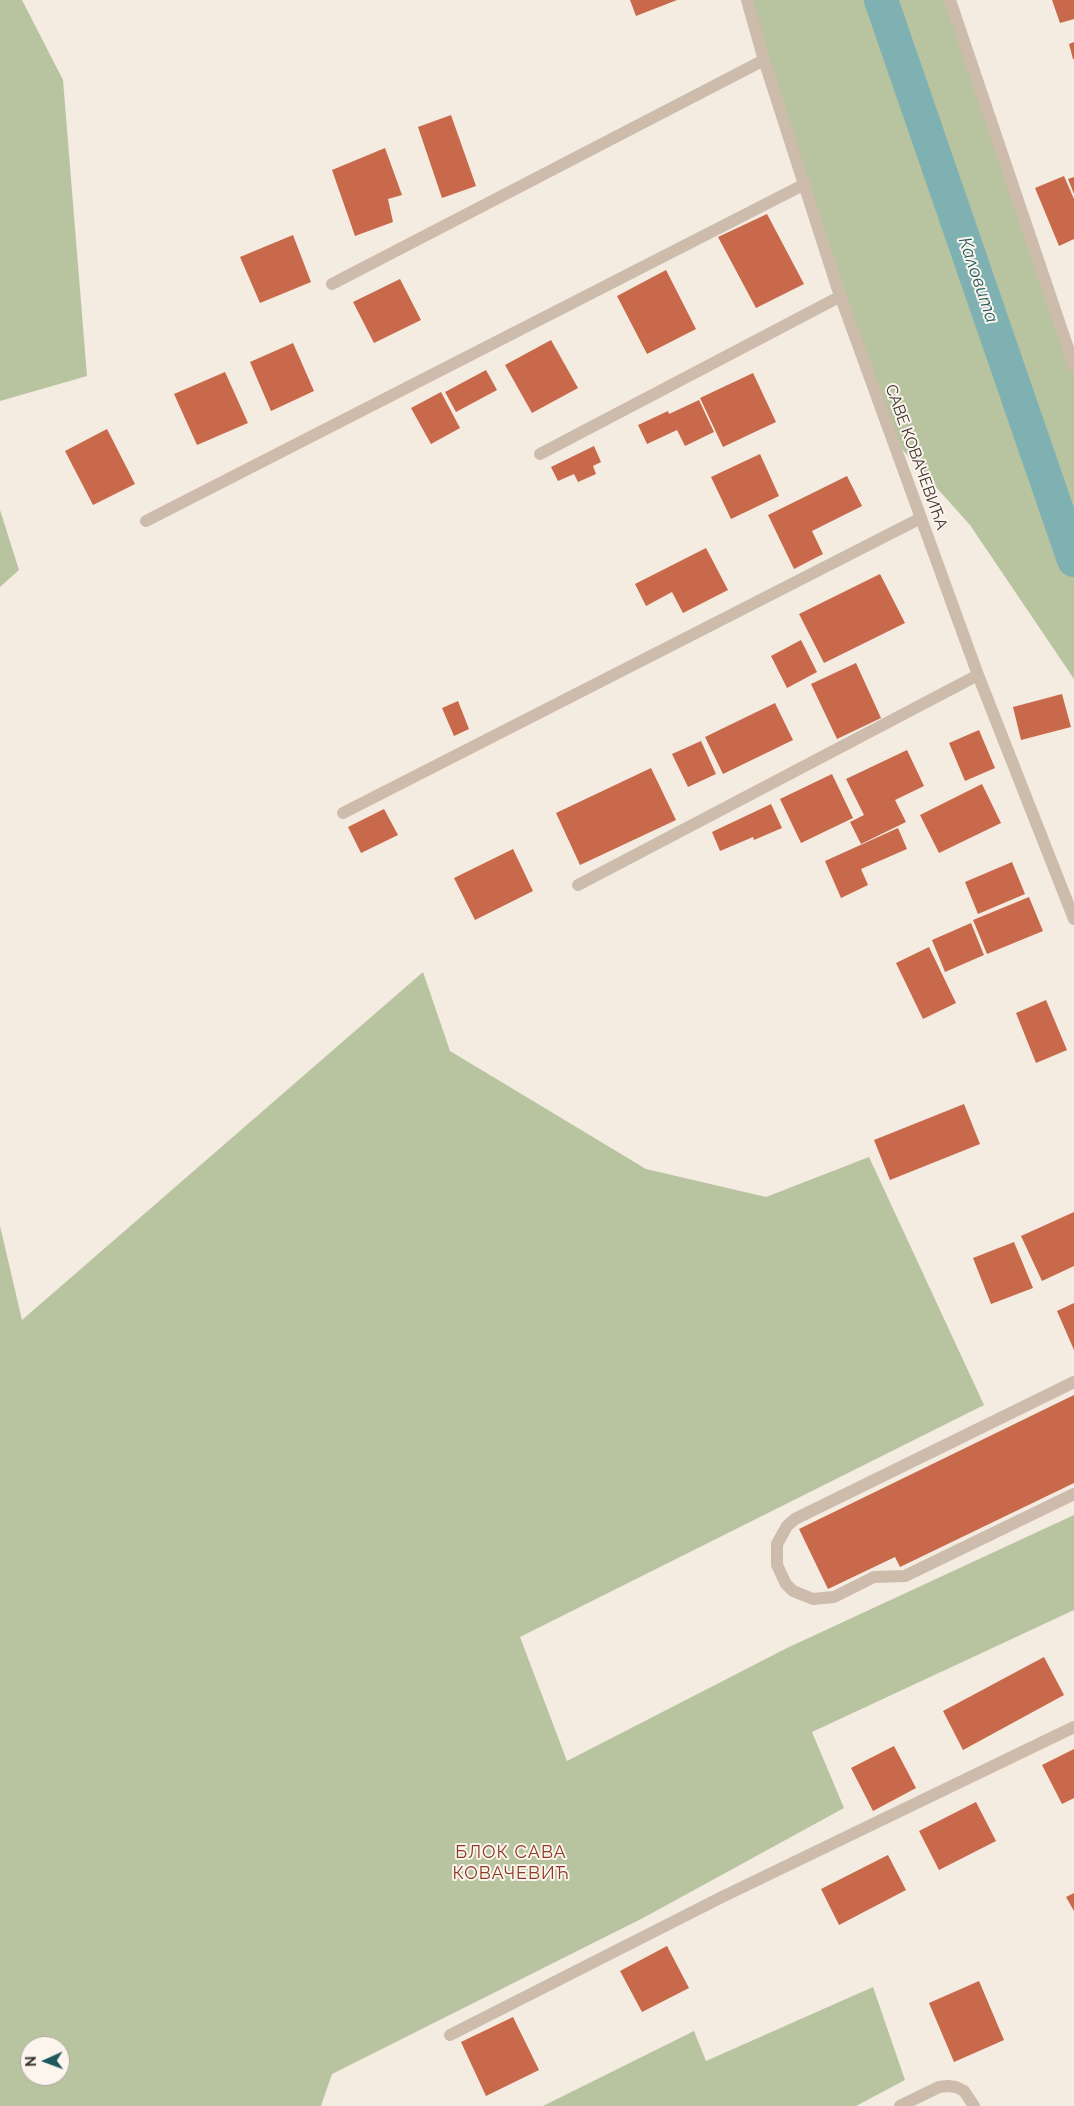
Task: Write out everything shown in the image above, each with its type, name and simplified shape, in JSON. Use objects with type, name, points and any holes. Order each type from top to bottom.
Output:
[{"type":"street","name":"САВЕ КОВАЧЕВИЋА","points":[[747,0],[764,60],[841,296],[978,675],[1074,919]]},
{"type":"street","points":[[950,0],[1074,366]]},
{"type":"street","points":[[332,284],[764,60]]},
{"type":"street","points":[[146,521],[805,184]]},
{"type":"street","points":[[540,454],[841,296]]},
{"type":"street","points":[[343,813],[921,518]]},
{"type":"street","points":[[578,885],[978,675]]},
{"type":"street","points":[[1074,1382],[795,1519],[787,1526],[777,1544],[777,1565],[786,1584],[794,1591],[813,1599],[834,1597],[874,1578],[905,1576],[1074,1494]]},
{"type":"street","points":[[450,2036],[722,1897],[1074,1727]]},
{"type":"street","points":[[900,2106],[939,2087],[948,2086],[956,2087],[964,2092],[974,2106]]},
{"type":"green space","points":[[0,0],[22,0],[63,80],[87,376],[0,401]]},
{"type":"green space","points":[[749,0],[951,0],[1074,366],[1074,679],[970,525],[893,439]]},
{"type":"green space","points":[[0,510],[19,570],[0,587]]},
{"type":"green space","points":[[423,972],[450,1051],[646,1169],[766,1197],[869,1157],[984,1405],[520,1637],[567,1761],[787,1648],[1074,1515],[1074,1610],[812,1732],[844,1808],[643,1918],[332,2074],[321,2106],[0,2106],[0,1226],[22,1320]]},
{"type":"green space","points":[[873,1987],[905,2080],[856,2106],[543,2106],[694,2031],[706,2061]]},
{"type":"building","points":[[630,0],[677,0],[636,16]]},
{"type":"building","points":[[1052,0],[1074,0],[1074,19],[1060,23]]},
{"type":"building","points":[[1074,42],[1074,59],[1073,59],[1069,44]]},
{"type":"building","points":[[451,115],[476,186],[442,198],[418,127]]},
{"type":"building","points":[[385,148],[402,195],[388,199],[393,222],[355,236],[332,170]]},
{"type":"building","points":[[1064,176],[1074,199],[1074,239],[1059,246],[1035,188]]},
{"type":"building","points":[[1074,177],[1074,194],[1068,179]]},
{"type":"building","points":[[767,214],[804,284],[756,308],[718,237]]},
{"type":"building","points":[[293,235],[311,282],[260,303],[240,257]]},
{"type":"building","points":[[666,270],[696,329],[647,354],[617,296]]},
{"type":"building","points":[[400,279],[421,320],[374,343],[353,302]]},
{"type":"building","points":[[551,340],[578,388],[532,413],[505,365]]},
{"type":"building","points":[[293,343],[314,391],[271,411],[250,362]]},
{"type":"building","points":[[486,370],[497,390],[456,412],[445,392]]},
{"type":"building","points":[[225,372],[248,423],[197,445],[174,394]]},
{"type":"building","points":[[753,373],[776,422],[723,447],[700,398]]},
{"type":"building","points":[[441,392],[460,428],[431,444],[411,408]]},
{"type":"building","points":[[699,400],[714,432],[685,446],[677,430],[647,444],[638,425],[668,411],[669,414]]},
{"type":"building","points":[[107,429],[135,484],[93,505],[65,451]]},
{"type":"building","points":[[594,446],[601,462],[593,466],[596,474],[578,482],[574,474],[558,481],[551,467]]},
{"type":"building","points":[[760,454],[779,496],[731,519],[711,477]]},
{"type":"building","points":[[847,476],[862,506],[812,531],[823,554],[794,569],[768,515]]},
{"type":"building","points":[[706,548],[728,590],[683,613],[672,592],[646,606],[635,584]]},
{"type":"building","points":[[880,574],[905,623],[824,663],[799,614]]},
{"type":"building","points":[[801,640],[817,672],[787,688],[771,656]]},
{"type":"building","points":[[856,663],[881,718],[837,739],[811,684]]},
{"type":"building","points":[[1062,694],[1071,727],[1021,740],[1013,707]]},
{"type":"building","points":[[458,701],[469,729],[454,736],[442,708]]},
{"type":"building","points":[[775,703],[793,740],[723,774],[705,737]]},
{"type":"building","points":[[979,730],[995,768],[965,781],[949,743]]},
{"type":"building","points":[[701,741],[716,774],[688,787],[672,754]]},
{"type":"building","points":[[907,750],[924,786],[895,800],[906,822],[861,844],[850,822],[864,815],[846,779]]},
{"type":"building","points":[[651,768],[676,820],[580,865],[556,813]]},
{"type":"building","points":[[832,774],[853,818],[801,843],[780,799]]},
{"type":"building","points":[[982,784],[1001,823],[939,853],[920,815]]},
{"type":"building","points":[[771,804],[782,828],[754,840],[753,837],[720,851],[712,832]]},
{"type":"building","points":[[384,809],[398,835],[361,853],[348,827]]},
{"type":"building","points":[[898,828],[907,849],[861,869],[868,885],[841,898],[825,861]]},
{"type":"building","points":[[513,849],[533,891],[475,920],[454,878]]},
{"type":"building","points":[[1012,862],[1025,894],[978,914],[965,882]]},
{"type":"building","points":[[1029,897],[1043,931],[987,954],[973,920]]},
{"type":"building","points":[[971,923],[984,955],[945,972],[932,940]]},
{"type":"building","points":[[929,947],[956,1003],[923,1019],[896,963]]},
{"type":"building","points":[[1046,1000],[1067,1050],[1036,1063],[1016,1013]]},
{"type":"building","points":[[964,1104],[980,1144],[890,1180],[874,1140]]},
{"type":"building","points":[[1074,1212],[1074,1266],[1042,1281],[1021,1236]]},
{"type":"building","points":[[1014,1242],[1033,1288],[991,1304],[973,1258]]},
{"type":"building","points":[[1074,1303],[1074,1350],[1057,1311]]},
{"type":"building","points":[[1074,1395],[1074,1483],[900,1567],[895,1557],[828,1589],[799,1529]]},
{"type":"building","points":[[1044,1657],[1064,1695],[963,1750],[943,1711]]},
{"type":"building","points":[[894,1746],[916,1788],[873,1811],[851,1768]]},
{"type":"building","points":[[1074,1749],[1074,1798],[1062,1804],[1042,1765]]},
{"type":"building","points":[[976,1802],[996,1841],[939,1870],[919,1831]]},
{"type":"building","points":[[888,1855],[906,1890],[839,1925],[821,1889]]},
{"type":"building","points":[[1074,1893],[1074,1911],[1066,1897]]},
{"type":"building","points":[[667,1946],[689,1988],[642,2012],[620,1971]]},
{"type":"building","points":[[979,1981],[1004,2040],[954,2062],[929,2003]]},
{"type":"building","points":[[513,2017],[539,2070],[486,2096],[461,2042]]},
{"type":"waterway","name":"Каловита","points":[[881,0],[1074,560]]},
{"type":"district","name":"БЛОК САВА КОВАЧЕВИЋ","points":[[511,1864]]}]
